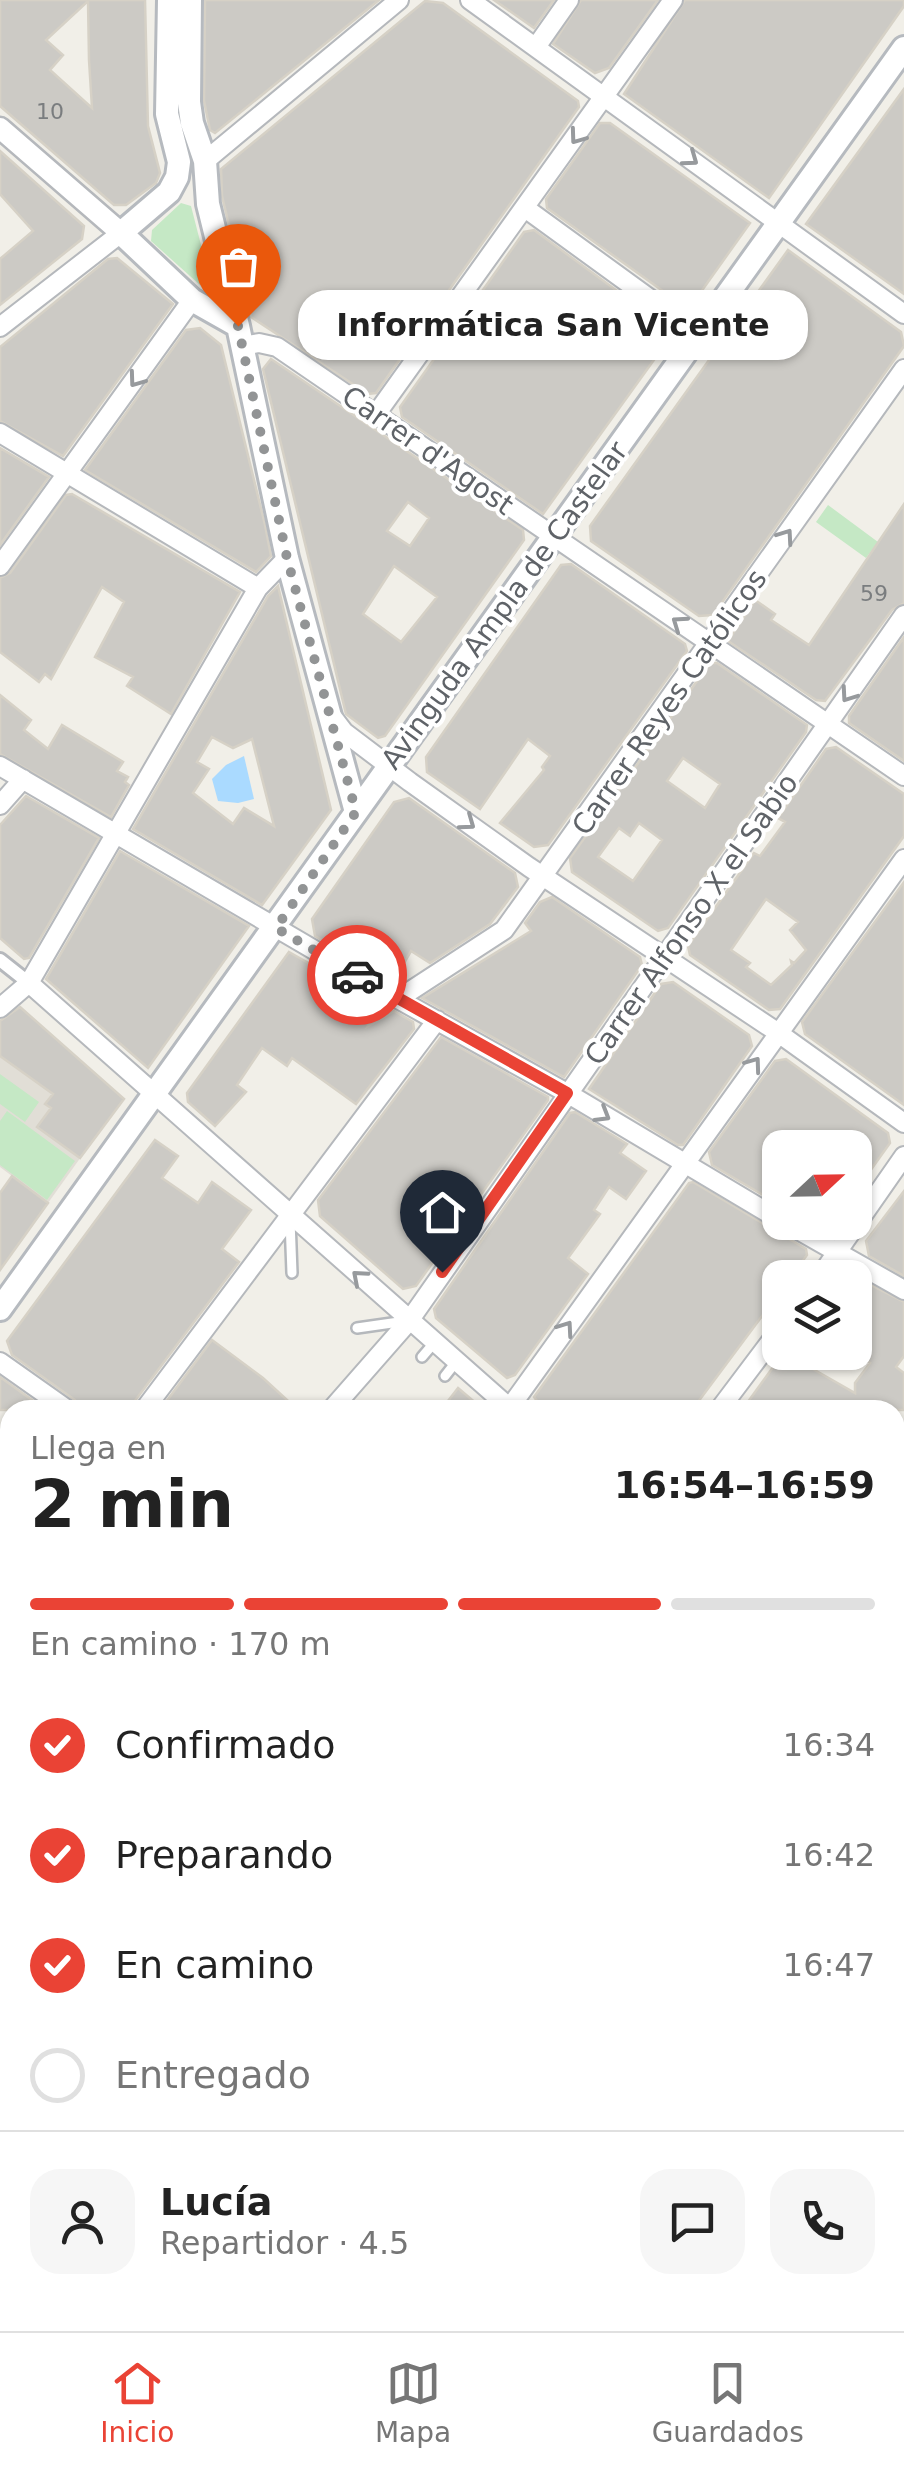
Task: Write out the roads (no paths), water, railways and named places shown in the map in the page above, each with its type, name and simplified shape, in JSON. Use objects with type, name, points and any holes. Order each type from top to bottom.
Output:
[{"type":"main road","points":[[168,0],[168,114],[179,162],[177,178],[169,192],[120,234],[192,300],[240,336]]},
{"type":"main road","points":[[190,0],[189,102],[206,161],[208,204],[287,558],[356,812]]},
{"type":"main road","name":"Avinguda Ampla de Castelar","points":[[0,1309],[904,48]]},
{"type":"main road","points":[[169,192],[199,195],[208,204]]},
{"type":"main road","points":[[192,300],[214,296],[226,281]]},
{"type":"street","points":[[206,161],[399,0]]},
{"type":"street","points":[[470,0],[904,314]]},
{"type":"street","points":[[536,46],[569,0]]},
{"type":"street","points":[[377,413],[673,0]]},
{"type":"street","points":[[0,128],[120,234],[0,327]]},
{"type":"street","points":[[525,208],[697,334]]},
{"type":"street","points":[[0,566],[192,300]]},
{"type":"street","name":"Carrer d'Agost","points":[[240,336],[277,347],[377,413],[904,776]]},
{"type":"street","name":"Carrer Reyes Católicos","points":[[398,999],[504,930],[904,368]]},
{"type":"street","points":[[0,433],[258,588]]},
{"type":"street","points":[[0,1008],[28,983],[258,588],[287,558]]},
{"type":"street","name":"Carrer Alfonso X el Sabio","points":[[340,1400],[409,1321],[904,615]]},
{"type":"street","points":[[327,711],[344,732],[425,792],[904,1123]]},
{"type":"street","points":[[0,766],[762,1209]]},
{"type":"street","points":[[0,804],[23,779]]},
{"type":"street","points":[[516,1400],[904,859]]},
{"type":"street","points":[[0,960],[409,1321],[428,1350],[496,1400]]},
{"type":"street","points":[[152,1400],[438,1020]]},
{"type":"street","points":[[832,1260],[904,1156]]},
{"type":"street","points":[[813,1240],[904,1290]]},
{"type":"street","points":[[726,1400],[762,1353]]},
{"type":"street","points":[[0,1362],[54,1400]]},
{"type":"lane","points":[[290,1217],[292,1274]]},
{"type":"lane","points":[[357,1328],[409,1321]]},
{"type":"water","points":[[244,756],[254,799],[238,803],[218,801],[212,779],[226,765]]},
{"type":"place","name":"Informática San Vicente","points":[[238,326]]}]
